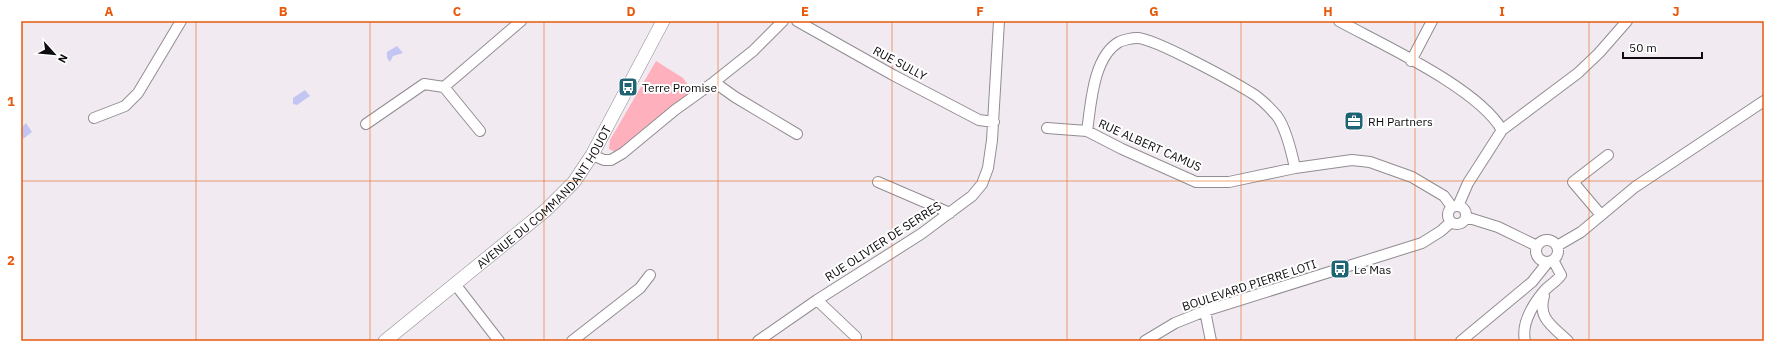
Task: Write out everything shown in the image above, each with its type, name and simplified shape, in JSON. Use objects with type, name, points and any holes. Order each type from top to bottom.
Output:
[{"type":"main road","name":"AVENUE DU COMMANDANT HOUOT","points":[[385,341],[551,205],[574,182],[592,155],[663,21]]},
{"type":"street","points":[[94,118],[125,106],[138,93],[181,21]]},
{"type":"street","points":[[444,87],[521,21]]},
{"type":"street","points":[[592,155],[604,160],[611,160],[753,51],[783,21]]},
{"type":"street","name":"RUE SULLY","points":[[797,21],[893,75],[979,120],[994,122]]},
{"type":"street","name":"RUE OLIVIER DE SERRES","points":[[758,341],[817,300],[921,234],[972,196],[982,184],[988,168],[994,122],[999,21]]},
{"type":"street","points":[[1339,21],[1454,85],[1493,118],[1502,130]]},
{"type":"street","points":[[1411,61],[1432,21]]},
{"type":"street","points":[[1466,217],[1461,223],[1456,224],[1451,222],[1447,214],[1455,206],[1502,130],[1578,73],[1627,21]]},
{"type":"street","name":"RUE ALBERT CAMUS","points":[[1295,168],[1292,152],[1277,117],[1251,92],[1201,65],[1138,38],[1120,42],[1106,53],[1096,79],[1087,131],[1122,149],[1196,182],[1229,182],[1295,168],[1352,160],[1370,162],[1412,177],[1444,196],[1455,206]]},
{"type":"street","points":[[714,82],[735,97],[798,134]]},
{"type":"street","points":[[366,124],[424,84],[444,87],[480,131]]},
{"type":"street","points":[[1557,246],[1581,232],[1635,187],[1764,101]]},
{"type":"street","points":[[1047,128],[1087,131]]},
{"type":"street","points":[[1601,215],[1573,182],[1608,155]]},
{"type":"street","points":[[878,182],[950,213]]},
{"type":"street","points":[[1455,206],[1464,210],[1466,217]]},
{"type":"street","points":[[1466,217],[1498,227],[1537,246]]},
{"type":"street","name":"BOULEVARD PIERRE LOTI","points":[[1144,341],[1175,323],[1204,311],[1416,246],[1432,238],[1451,222]]},
{"type":"street","points":[[1461,341],[1532,282],[1550,261],[1558,254],[1557,246],[1554,242],[1546,240],[1542,241],[1537,246],[1537,257],[1540,260],[1550,261],[1561,275],[1545,290],[1526,321],[1524,335],[1525,341]]},
{"type":"street","points":[[572,341],[640,288],[650,275]]},
{"type":"street","points":[[455,284],[499,341]]},
{"type":"street","points":[[1545,290],[1541,308],[1543,317],[1568,341]]},
{"type":"street","points":[[817,300],[856,337]]},
{"type":"street","points":[[1204,311],[1211,341]]},
{"type":"shaded area","points":[[656,61],[683,78],[693,92],[632,142],[615,152],[609,149],[610,140]]},
{"type":"water","points":[[397,46],[403,53],[393,56],[390,62],[387,58],[387,52]]},
{"type":"water","points":[[305,90],[310,96],[297,105],[293,104],[293,98]]},
{"type":"water","points":[[26,123],[32,132],[23,139],[21,128]]},
{"type":"place","name":"Terre Promise","points":[[628,87]]},
{"type":"place","name":"RH Partners","points":[[1354,121]]},
{"type":"place","name":"Le Mas","points":[[1340,269]]}]
